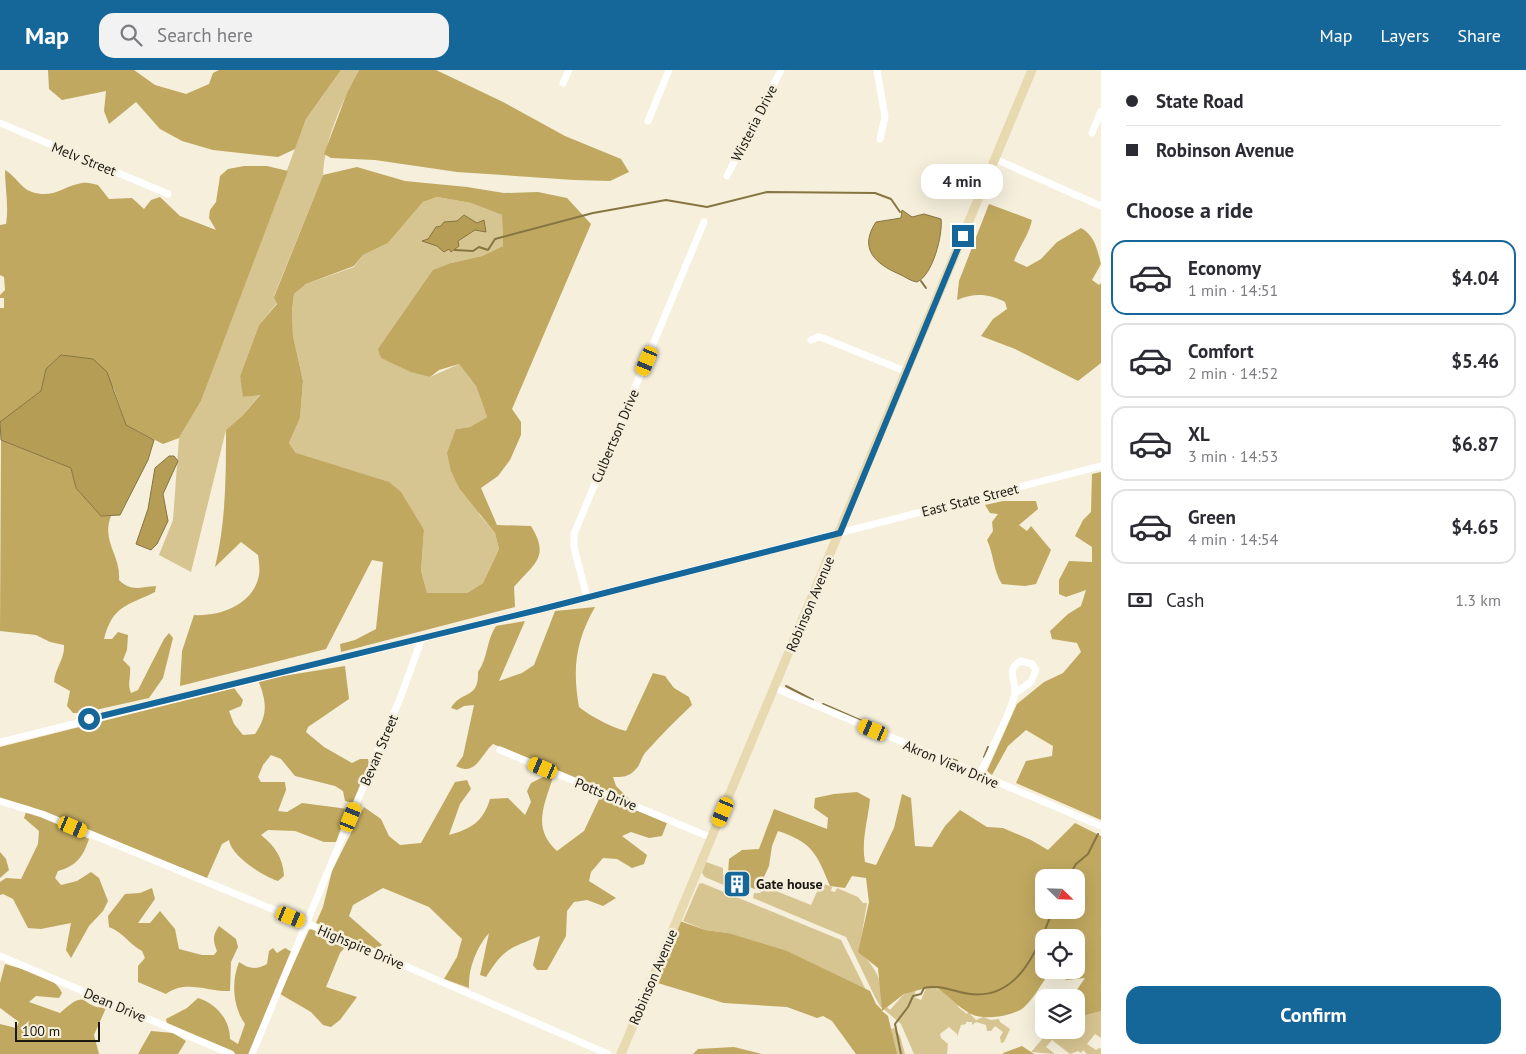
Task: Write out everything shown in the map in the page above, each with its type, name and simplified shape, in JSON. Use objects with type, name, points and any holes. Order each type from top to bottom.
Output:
[{"type":"main road","name":"Robinson Avenue","points":[[621,1054],[1032,70]]},
{"type":"street","points":[[563,84],[569,70]]},
{"type":"street","points":[[648,121],[669,70]]},
{"type":"street","name":"Wisteria Drive","points":[[727,176],[781,70]]},
{"type":"street","points":[[877,70],[885,117],[880,139]]},
{"type":"street","points":[[1092,133],[1101,111]]},
{"type":"street","name":"Melv Street","points":[[0,123],[168,194]]},
{"type":"street","points":[[995,159],[1101,206]]},
{"type":"street","name":"Culbertson Drive","points":[[587,597],[575,554],[574,534],[704,222]]},
{"type":"street","points":[[811,340],[818,337],[824,338],[907,372]]},
{"type":"street","name":"East State Street","points":[[0,742],[587,597],[1101,466]]},
{"type":"street","name":"Bevan Street","points":[[252,1054],[401,696],[422,638]]},
{"type":"street","points":[[980,776],[1015,693],[1034,678],[1036,670],[1032,664],[1021,662],[1013,668],[1011,672],[1015,693]]},
{"type":"street","name":"Akron View Drive","points":[[775,688],[1101,826]]},
{"type":"street","name":"Potts Drive","points":[[500,750],[712,838]]},
{"type":"street","name":"Highspire Drive","points":[[0,801],[42,814],[306,924],[608,1054]]},
{"type":"street","name":"Dean Drive","points":[[0,956],[230,1054]]},
{"type":"shaded area","points":[[48,70],[134,70],[155,85],[186,94],[209,84],[213,73],[219,70],[341,70],[306,119],[295,149],[278,157],[213,150],[182,141],[160,129],[136,102],[109,124],[104,111],[106,91],[62,100],[49,89]]},
{"type":"shaded area","points":[[341,70],[359,70],[335,121],[327,147],[323,175],[274,296],[277,303],[259,325],[240,376],[244,397],[260,394],[243,415],[226,430],[191,572],[159,555],[173,520],[179,438],[201,401],[306,119]]},
{"type":"shaded area","points":[[359,70],[436,70],[503,102],[565,136],[621,159],[629,172],[610,181],[574,180],[457,172],[375,160],[331,158],[324,154],[347,93]]},
{"type":"shaded area","points":[[244,166],[267,166],[288,171],[201,401],[179,438],[163,444],[126,425],[114,389],[93,359],[61,355],[46,369],[41,391],[0,422],[0,308],[4,308],[4,298],[0,298],[0,295],[5,290],[4,277],[0,275],[0,225],[6,224],[7,217],[5,170],[24,188],[40,194],[52,193],[82,183],[88,183],[98,185],[109,199],[132,198],[144,209],[151,200],[160,197],[180,216],[216,230],[209,218],[210,210],[216,202],[220,176],[228,169]]},
{"type":"shaded area","points":[[357,167],[405,181],[467,187],[504,193],[538,192],[567,198],[591,224],[512,409],[521,422],[521,435],[510,460],[498,476],[481,488],[497,525],[531,526],[537,537],[540,553],[534,565],[514,587],[515,607],[341,652],[340,644],[355,640],[376,629],[383,562],[372,560],[326,649],[180,686],[182,651],[194,615],[215,614],[235,607],[251,594],[259,575],[258,555],[241,542],[215,567],[223,516],[226,430],[243,415],[260,395],[243,397],[240,376],[259,325],[277,304],[274,297],[323,175]],"holes":[[[437,197],[471,203],[502,215],[503,246],[482,256],[451,263],[433,270],[378,349],[381,358],[411,372],[430,377],[439,370],[459,364],[476,386],[487,417],[470,427],[456,429],[447,453],[451,471],[459,488],[495,533],[499,549],[483,583],[467,593],[427,593],[421,571],[424,530],[401,492],[389,482],[296,453],[289,443],[300,418],[303,381],[293,336],[292,311],[294,294],[306,284],[354,266],[363,255],[388,243],[423,202]]]},
{"type":"shaded area","points":[[437,197],[471,203],[502,215],[503,246],[482,256],[451,263],[381,358],[430,377],[459,364],[476,386],[487,417],[470,427],[456,429],[479,514],[495,533],[499,549],[483,583],[467,593],[427,594],[421,571],[424,530],[296,453],[289,443],[300,418],[303,381],[293,336],[292,311],[294,294],[306,284],[354,267],[363,255],[388,243],[423,202]]},
{"type":"shaded area","points":[[989,204],[1032,220],[1029,231],[1014,261],[1027,267],[1041,259],[1057,242],[1081,228],[1086,231],[1095,243],[1101,264],[1092,280],[1099,285],[1101,283],[1101,363],[1078,381],[1015,349],[981,336],[993,319],[1007,309],[1005,302],[981,295],[957,300],[959,281]]},
{"type":"shaded area","points":[[902,210],[912,217],[924,214],[941,219],[939,244],[936,253],[928,271],[917,282],[883,265],[869,248],[871,232],[876,222],[901,218]]},
{"type":"shaded area","points":[[464,215],[477,223],[484,220],[486,232],[475,230],[458,241],[459,246],[451,252],[449,249],[444,252],[437,246],[422,241],[428,239],[436,227],[441,226],[444,222],[457,221]]},
{"type":"shaded area","points":[[61,355],[93,359],[107,372],[126,425],[154,440],[148,460],[120,515],[101,516],[76,488],[71,468],[1,440],[0,422],[41,391],[46,369]]},
{"type":"shaded area","points":[[1,440],[71,468],[76,488],[101,516],[111,516],[108,533],[119,571],[119,580],[123,584],[132,587],[156,586],[155,592],[129,604],[117,613],[112,619],[104,639],[112,639],[118,632],[128,635],[127,650],[123,660],[130,667],[129,687],[131,693],[138,690],[164,639],[169,633],[173,638],[163,678],[149,698],[82,713],[73,713],[67,706],[70,691],[54,682],[63,655],[64,645],[50,642],[36,635],[0,631]]},
{"type":"shaded area","points":[[169,456],[174,456],[178,461],[163,494],[168,521],[157,544],[151,550],[136,544],[148,509],[155,468]]},
{"type":"shaded area","points":[[1101,472],[1101,820],[1016,783],[1026,761],[1052,756],[1053,746],[1026,730],[1008,746],[992,775],[987,771],[1017,704],[1044,682],[1063,673],[1081,652],[1077,643],[1052,639],[1050,631],[1068,614],[1081,606],[1086,590],[1066,597],[1059,594],[1059,580],[1069,561],[1092,562],[1092,547],[1075,536],[1083,520],[1091,512],[1092,474]]},
{"type":"shaded area","points":[[1003,501],[1036,501],[1038,509],[1019,525],[1027,531],[1031,526],[1051,550],[1036,584],[1025,586],[1002,584],[997,573],[987,540],[993,531],[992,522],[998,514],[990,513],[985,505]]},
{"type":"shaded area","points":[[595,607],[584,631],[577,655],[576,680],[579,707],[602,721],[626,731],[653,673],[665,676],[674,688],[689,697],[692,705],[645,753],[633,772],[625,776],[613,777],[616,786],[632,802],[493,744],[473,767],[463,769],[456,766],[463,756],[474,705],[464,706],[457,710],[451,708],[455,702],[469,694],[476,687],[478,672],[484,661],[490,638],[496,626],[525,621],[499,681],[522,673],[534,665],[555,611]]},
{"type":"shaded area","points":[[345,666],[349,699],[308,727],[306,732],[324,747],[352,763],[360,759],[368,759],[369,765],[353,803],[345,801],[343,791],[335,786],[295,776],[281,759],[271,755],[263,765],[258,777],[261,782],[285,782],[286,790],[278,811],[287,812],[302,803],[348,809],[336,842],[324,842],[295,831],[268,830],[261,835],[274,848],[280,858],[284,876],[278,881],[264,875],[241,859],[231,846],[229,840],[222,844],[207,878],[28,806],[0,799],[0,747],[234,688],[243,700],[241,706],[229,711],[234,724],[243,735],[255,734],[262,721],[265,708],[258,680]]},
{"type":"shaded area","points":[[545,776],[553,777],[544,807],[542,825],[549,842],[557,851],[584,831],[601,795],[667,823],[662,836],[649,838],[631,832],[622,836],[647,855],[644,864],[632,868],[617,859],[603,858],[591,872],[589,881],[616,898],[603,906],[587,900],[574,902],[567,911],[566,936],[547,970],[537,970],[533,965],[540,936],[508,950],[486,977],[480,975],[489,933],[480,945],[474,959],[469,988],[444,979],[457,957],[462,939],[429,907],[383,888],[353,905],[349,916],[382,945],[376,949],[316,923],[323,907],[332,871],[364,807],[381,819],[389,836],[400,845],[421,843],[455,782],[467,780],[471,789],[460,804],[449,835],[470,827],[480,819],[490,799],[508,798],[525,815],[531,802],[527,791],[531,783]]},
{"type":"shaded area","points":[[857,792],[870,799],[864,838],[864,854],[865,862],[876,865],[894,828],[902,794],[911,798],[915,846],[932,847],[945,826],[960,810],[987,827],[1003,828],[1031,840],[1048,850],[1075,823],[1101,836],[1101,1011],[1085,1015],[1085,989],[1077,989],[1085,979],[1085,929],[1035,929],[1035,979],[1045,979],[1039,989],[1035,989],[1035,994],[1024,1008],[1015,1012],[996,1017],[976,1016],[934,986],[904,994],[882,1011],[888,1016],[897,1054],[856,1054],[832,1021],[823,1016],[817,1018],[787,1007],[724,1003],[651,981],[677,920],[705,930],[728,933],[787,951],[870,991],[876,1004],[882,1010],[878,968],[858,952],[869,902],[866,878],[852,876],[845,888],[830,886],[817,857],[812,851],[799,840],[778,831],[772,846],[769,866],[758,890],[740,884],[728,875],[729,859],[742,850],[759,849],[774,809],[827,829],[828,818],[814,808],[815,798]]},
{"type":"shaded area","points":[[26,812],[39,815],[89,839],[78,860],[58,871],[55,878],[61,885],[77,881],[91,872],[99,878],[108,901],[103,911],[89,926],[71,958],[66,950],[71,923],[41,929],[28,928],[13,899],[3,894],[0,895],[0,882],[6,878],[21,879],[38,844],[39,831],[24,818]]},
{"type":"shaded area","points":[[0,852],[6,859],[9,870],[0,878]]},
{"type":"shaded area","points":[[706,862],[723,868],[723,875],[729,878],[726,886],[705,877],[702,873]]},
{"type":"shaded area","points":[[702,883],[841,940],[868,994],[728,933],[705,930],[683,921],[699,884]]},
{"type":"shaded area","points":[[821,883],[832,887],[831,891],[835,892],[837,888],[858,897],[863,903],[867,903],[859,951],[876,972],[885,1003],[890,1010],[904,994],[916,989],[914,997],[921,1000],[926,988],[931,986],[961,1000],[958,1007],[967,1014],[969,1010],[973,1011],[970,1014],[976,1020],[983,1017],[991,1020],[999,1019],[1000,1022],[1010,1029],[1004,1042],[1001,1043],[1000,1037],[1003,1032],[995,1026],[991,1031],[987,1031],[986,1025],[976,1022],[972,1025],[972,1022],[966,1022],[966,1024],[961,1025],[957,1037],[957,1034],[949,1027],[940,1034],[941,1038],[948,1044],[947,1054],[914,1054],[901,1024],[880,1006],[846,937],[753,898],[754,893],[760,893],[766,887],[811,905]]},
{"type":"shaded area","points":[[152,888],[155,899],[138,923],[150,923],[160,911],[175,929],[179,949],[202,955],[214,955],[217,951],[214,936],[219,926],[236,939],[238,947],[231,962],[230,991],[181,987],[166,994],[138,982],[138,966],[145,958],[142,951],[109,927],[108,916],[125,894],[140,893]]},
{"type":"shaded area","points":[[312,929],[336,939],[346,946],[340,953],[326,987],[357,997],[340,1020],[331,1027],[323,1025],[311,1012],[280,994],[309,930]]},
{"type":"shaded area","points":[[273,948],[277,953],[285,948],[292,952],[250,1054],[236,1054],[167,1023],[166,1019],[187,1008],[198,998],[211,1004],[221,1014],[228,1025],[230,1039],[238,1044],[245,1024],[236,1002],[234,986],[236,970],[239,962],[253,968],[267,964],[269,951]]},
{"type":"shaded area","points":[[5,964],[45,977],[52,981],[62,993],[59,998],[36,996],[29,1002],[60,1013],[69,1005],[81,1000],[106,1008],[94,1035],[99,1054],[0,1054],[0,1024],[16,1028],[19,1022],[0,1008],[0,983]]},
{"type":"shaded area","points":[[1101,1011],[1101,1038],[1095,1034],[1087,1044],[1096,1050],[1101,1049],[1101,1054],[1087,1054],[1083,1050],[1081,1053],[1078,1051],[1070,1054],[1052,1040],[1046,1047],[1055,1054],[1031,1052],[1042,1039],[1085,1039],[1085,1015]]},
{"type":"shaded area","points":[[894,1028],[900,1036],[905,1054],[895,1054],[891,1029]]},
{"type":"shaded area","points":[[151,1031],[173,1033],[186,1041],[178,1054],[138,1054]]},
{"type":"shaded area","points":[[1022,1046],[1034,1054],[1003,1054],[1003,1053]]},
{"type":"shaded area","points":[[734,1047],[762,1054],[693,1054],[698,1049]]},
{"type":"waterway","points":[[455,250],[473,251],[479,247],[488,250],[495,239],[593,213],[666,200],[707,207],[767,192],[875,193],[891,199],[900,212]]},
{"type":"waterway","points":[[921,281],[926,288]]},
{"type":"waterway","points":[[786,686],[813,700]]},
{"type":"waterway","points":[[823,704],[862,721]]},
{"type":"waterway","points":[[984,757],[988,747]]},
{"type":"waterway","points":[[947,757],[957,761]]},
{"type":"waterway","points":[[1073,869],[1088,854],[1098,834]]},
{"type":"waterway","points":[[901,1054],[895,1024],[908,1007],[913,996],[921,994],[924,988],[930,987],[970,994],[987,994],[1002,989],[1025,968],[1041,940],[1049,919]]},
{"type":"place","name":"Gate house","points":[[737,884]]},
{"type":"route","points":[[89,719],[542,609],[840,533],[963,236]]}]
